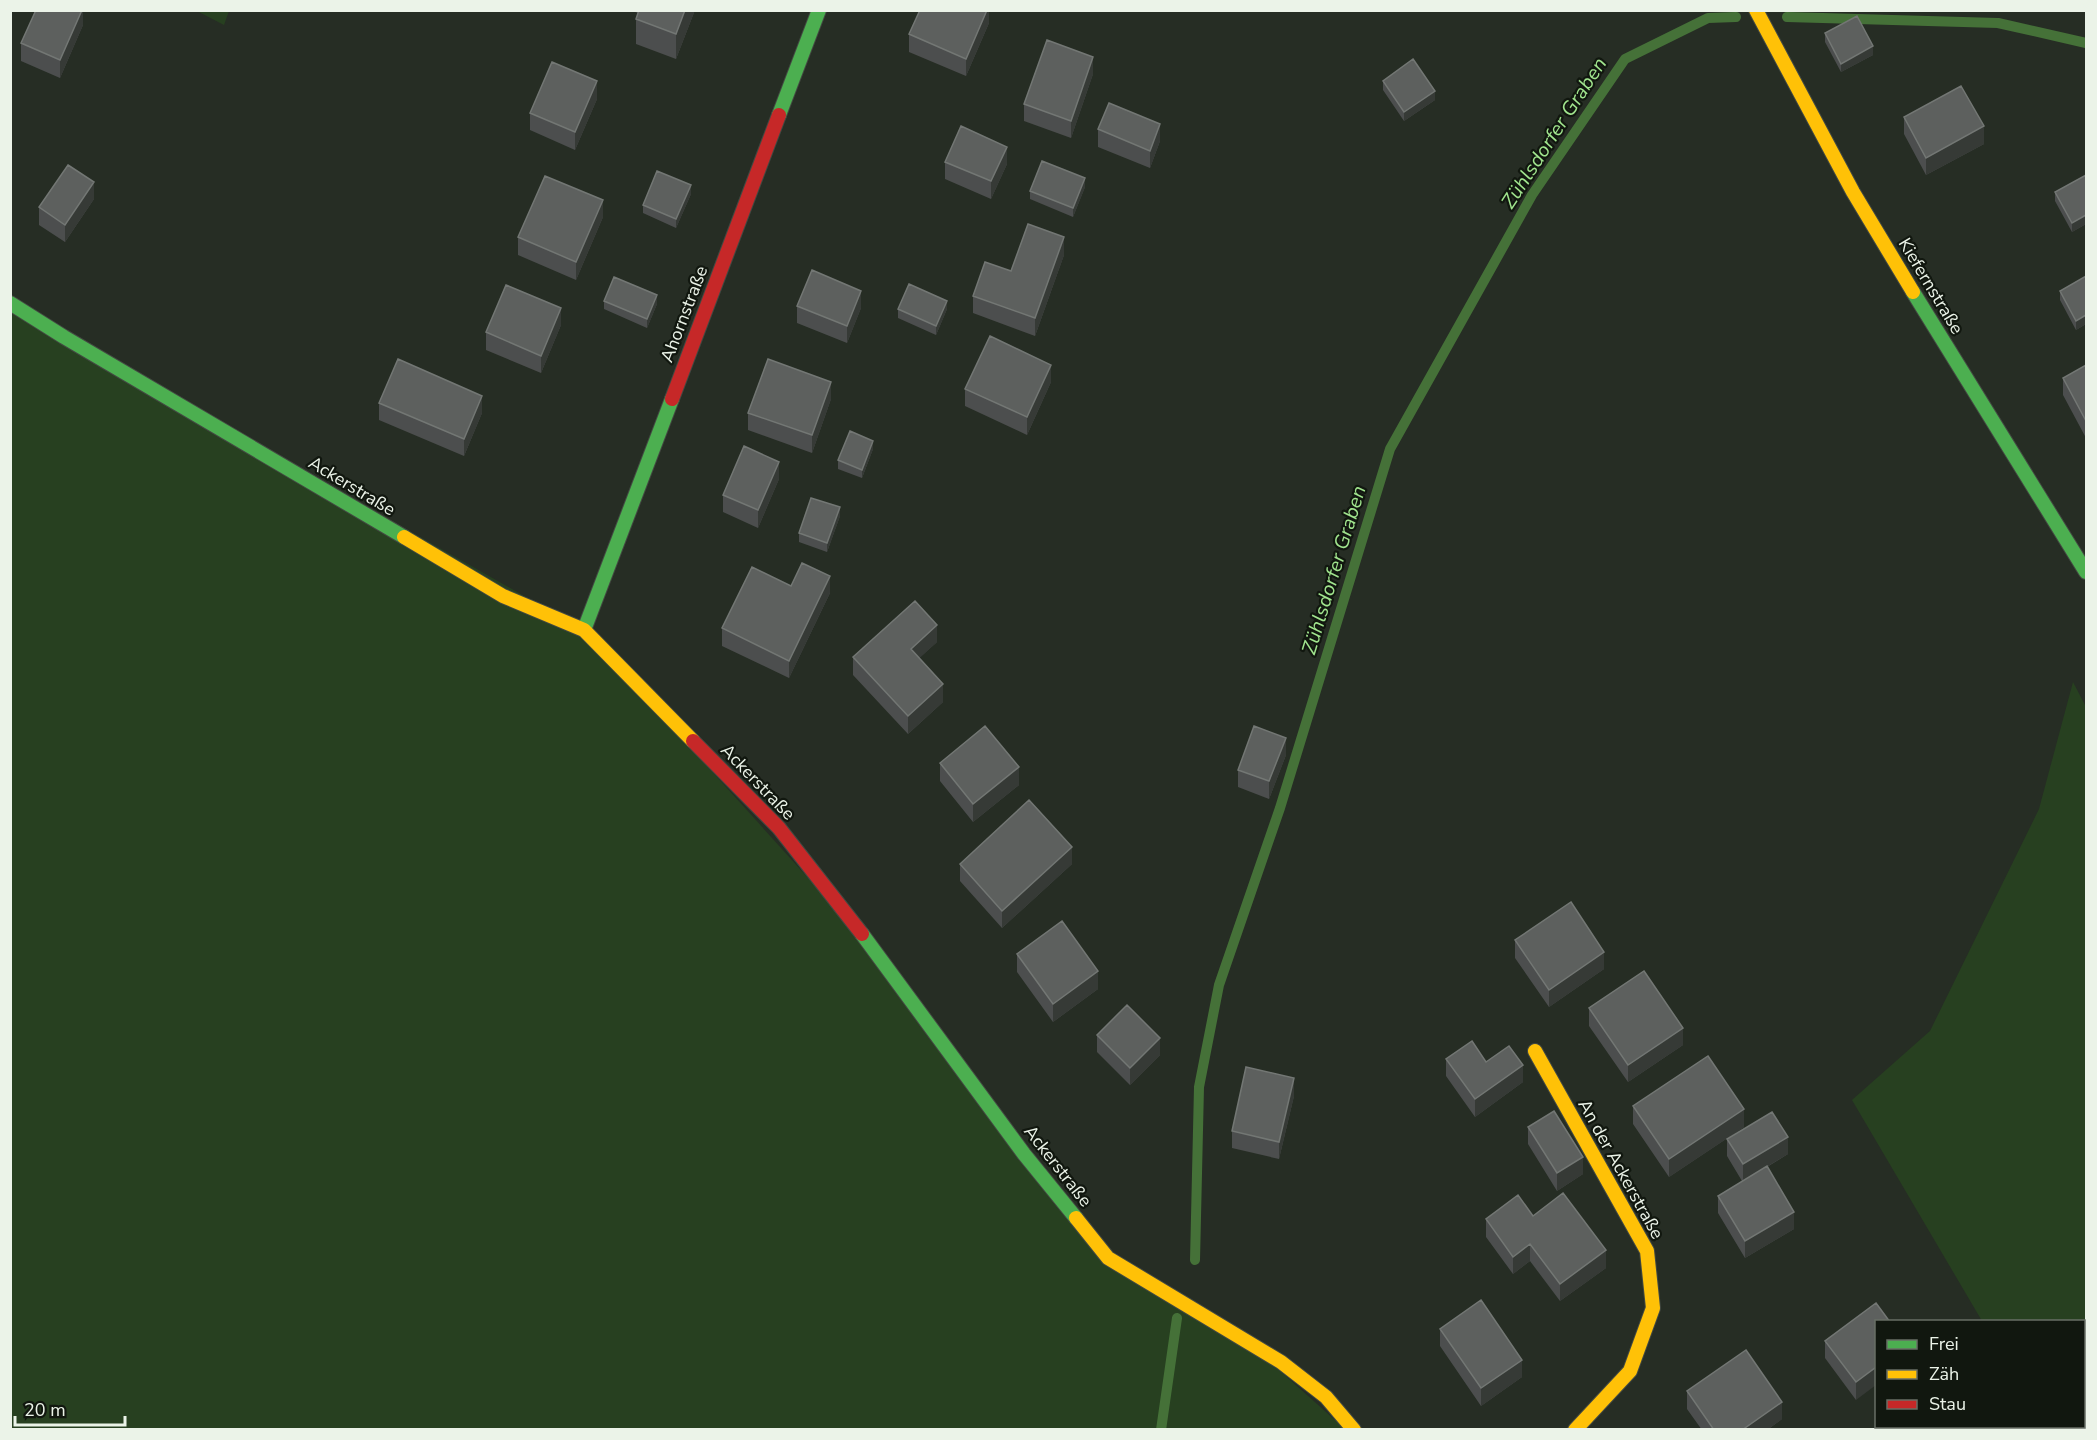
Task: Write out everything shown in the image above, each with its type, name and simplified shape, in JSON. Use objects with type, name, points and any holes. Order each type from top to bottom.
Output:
[{"type":"street","name":"Ahornstraße","points":[[584,630],[819,10]]},
{"type":"street","name":"Kiefernstraße","points":[[1756,10],[1853,192],[2086,572]]},
{"type":"street","name":"Ackerstraße","points":[[10,303],[503,596],[584,630],[779,828],[876,953],[1024,1154],[1108,1258],[1281,1362],[1326,1397],[1354,1430]]},
{"type":"street","name":"An der Ackerstraße","points":[[1535,1051],[1647,1251],[1653,1308],[1630,1371],[1575,1430]]},
{"type":"green space","points":[[197,11],[229,11],[224,25]]},
{"type":"green space","points":[[10,304],[584,630],[876,953],[1108,1258],[1279,1370],[1345,1429],[11,1429]]},
{"type":"green space","points":[[2073,682],[2086,707],[2086,1429],[2045,1430],[2044,1428],[2085,1428],[2085,1320],[1981,1320],[1852,1100],[1930,1031],[2039,809]]},
{"type":"building","points":[[36,10],[82,10],[60,60],[21,43]]},
{"type":"building","points":[[639,10],[685,10],[676,34],[636,19]]},
{"type":"building","points":[[920,10],[987,10],[966,59],[909,34]]},
{"type":"building","points":[[1857,16],[1873,46],[1841,64],[1825,33]]},
{"type":"building","points":[[1047,40],[1093,57],[1071,121],[1024,104]]},
{"type":"building","points":[[1413,59],[1435,91],[1404,112],[1383,81]]},
{"type":"building","points":[[552,62],[597,81],[575,132],[530,113]]},
{"type":"building","points":[[1961,86],[1984,126],[1926,158],[1904,117]]},
{"type":"building","points":[[1109,103],[1160,124],[1150,151],[1098,129]]},
{"type":"building","points":[[961,126],[1007,147],[991,181],[945,162]]},
{"type":"building","points":[[1042,161],[1085,178],[1073,208],[1030,191]]},
{"type":"building","points":[[68,165],[94,182],[65,225],[39,207]]},
{"type":"building","points":[[657,171],[691,185],[676,219],[643,205]]},
{"type":"building","points":[[2086,175],[2086,215],[2072,223],[2055,192]]},
{"type":"building","points":[[545,176],[603,200],[576,262],[518,237]]},
{"type":"building","points":[[1028,224],[1064,237],[1035,318],[973,296],[985,262],[1011,271]]},
{"type":"building","points":[[812,270],[861,291],[847,326],[797,306]]},
{"type":"building","points":[[2086,276],[2086,315],[2076,321],[2060,291]]},
{"type":"building","points":[[614,277],[657,295],[647,319],[604,301]]},
{"type":"building","points":[[909,284],[947,301],[936,326],[898,309]]},
{"type":"building","points":[[506,285],[561,308],[541,356],[486,332]]},
{"type":"building","points":[[990,336],[1051,365],[1027,417],[965,389]]},
{"type":"building","points":[[398,359],[482,396],[464,439],[379,403]]},
{"type":"building","points":[[768,359],[831,382],[812,435],[748,413]]},
{"type":"building","points":[[2086,365],[2086,421],[2063,378]]},
{"type":"building","points":[[850,431],[873,441],[862,470],[838,460]]},
{"type":"building","points":[[744,446],[779,462],[758,510],[723,495]]},
{"type":"building","points":[[811,498],[840,507],[827,543],[799,533]]},
{"type":"building","points":[[802,563],[830,576],[789,661],[722,628],[752,567],[791,586]]},
{"type":"building","points":[[915,601],[937,625],[911,649],[943,684],[908,716],[853,657]]},
{"type":"building","points":[[985,726],[1019,767],[973,804],[940,763]]},
{"type":"building","points":[[1254,726],[1286,738],[1269,781],[1238,770]]},
{"type":"building","points":[[1029,800],[1072,847],[1002,911],[960,864]]},
{"type":"building","points":[[1571,902],[1604,952],[1549,990],[1515,940]]},
{"type":"building","points":[[1062,921],[1098,971],[1053,1004],[1017,954]]},
{"type":"building","points":[[1644,971],[1683,1028],[1628,1065],[1589,1008]]},
{"type":"building","points":[[1127,1005],[1160,1038],[1130,1068],[1097,1035]]},
{"type":"building","points":[[1472,1041],[1486,1062],[1509,1046],[1523,1065],[1475,1099],[1446,1059]]},
{"type":"building","points":[[1708,1056],[1744,1109],[1669,1159],[1633,1106]]},
{"type":"building","points":[[1246,1067],[1294,1078],[1279,1142],[1232,1131]]},
{"type":"building","points":[[1554,1111],[1583,1157],[1557,1173],[1528,1127]]},
{"type":"building","points":[[1772,1112],[1788,1137],[1743,1164],[1727,1139]]},
{"type":"building","points":[[1767,1166],[1794,1212],[1745,1241],[1718,1196]]},
{"type":"building","points":[[1563,1193],[1606,1250],[1560,1284],[1530,1244],[1513,1257],[1486,1219],[1518,1195],[1533,1216]]},
{"type":"building","points":[[1481,1300],[1522,1360],[1481,1388],[1440,1329]]},
{"type":"building","points":[[1876,1303],[1889,1320],[1875,1320],[1875,1368],[1856,1382],[1825,1341]]},
{"type":"building","points":[[1746,1350],[1782,1402],[1742,1430],[1714,1430],[1687,1391]]},
{"type":"waterway","name":"Zühlsdorfer Graben","points":[[1195,1260],[1199,1087],[1219,985],[1280,808],[1390,449],[1532,195],[1625,59],[1708,18],[1736,17]]},
{"type":"waterway","name":"Zühlsdorfer Graben","points":[[1787,17],[1998,23],[2086,43]]},
{"type":"waterway","name":"Zühlsdorfer Graben","points":[[1161,1430],[1177,1318]]},
{"type":"traffic: fast","points":[[779,115],[819,10]]},
{"type":"traffic: fast","points":[[1913,292],[2086,572]]},
{"type":"traffic: fast","points":[[10,303],[404,537]]},
{"type":"traffic: fast","points":[[584,630],[672,399]]},
{"type":"traffic: fast","points":[[862,934],[1024,1154],[1076,1218]]},
{"type":"traffic: slow","points":[[1756,10],[1853,192],[1913,292]]},
{"type":"traffic: slow","points":[[404,537],[503,596],[584,630],[693,741]]},
{"type":"traffic: slow","points":[[1535,1051],[1647,1251],[1653,1308],[1630,1371],[1575,1430]]},
{"type":"traffic: slow","points":[[1076,1218],[1108,1258],[1281,1362],[1326,1397],[1354,1430]]},
{"type":"traffic: jam","points":[[672,399],[779,115]]},
{"type":"traffic: jam","points":[[693,741],[779,828],[862,934]]}]
